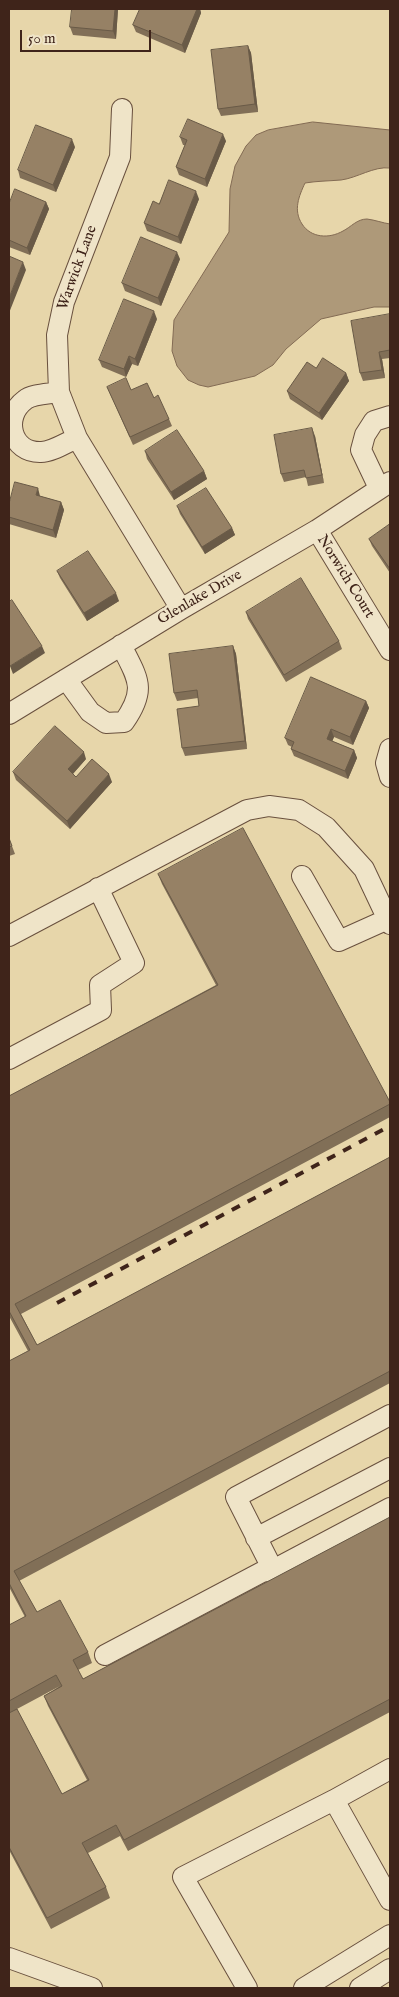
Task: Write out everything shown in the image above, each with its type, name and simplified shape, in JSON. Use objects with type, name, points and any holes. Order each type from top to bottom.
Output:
[{"type":"street","name":"Warwick Lane","points":[[122,109],[120,157],[64,302],[57,336],[59,392],[77,438],[181,609]]},
{"type":"street","points":[[59,392],[26,399],[16,409],[11,427],[17,442],[29,451],[43,452],[77,438]]},
{"type":"street","points":[[384,485],[361,450],[365,435],[374,421],[390,416]]},
{"type":"street","name":"Glenlake Drive","points":[[9,714],[181,609],[316,530],[384,485]]},
{"type":"street","name":"Norwich Court","points":[[316,530],[390,650]]},
{"type":"street","points":[[66,679],[90,712],[106,723],[124,722],[135,706],[139,683],[121,645]]},
{"type":"street","points":[[390,749],[386,763],[390,777]]},
{"type":"street","points":[[9,936],[247,810],[269,806],[299,810],[326,826],[364,869],[389,922],[339,941],[302,876]]},
{"type":"street","points":[[9,1059],[101,1010],[100,986],[134,963],[98,888]]},
{"type":"street","points":[[274,1570],[236,1497],[390,1415]]},
{"type":"street","points":[[256,1538],[390,1468]]},
{"type":"street","points":[[105,1655],[262,1572],[274,1570],[390,1508]]},
{"type":"street","points":[[247,1988],[182,1877],[334,1800],[390,1768]]},
{"type":"street","points":[[334,1800],[390,1900]]},
{"type":"street","points":[[304,1988],[390,1935]]},
{"type":"street","points":[[9,1958],[92,1988]]},
{"type":"street","points":[[360,1988],[390,1969]]},
{"type":"shaded area","points":[[313,122],[390,130],[390,168],[372,170],[341,180],[305,183],[297,208],[299,219],[306,229],[321,236],[338,234],[363,219],[390,224],[390,307],[374,307],[321,319],[286,349],[273,365],[255,376],[208,387],[188,380],[177,366],[172,351],[174,320],[229,232],[230,189],[235,166],[246,146],[256,135],[268,130]]},
{"type":"building","points":[[72,9],[115,9],[113,31],[70,27]]},
{"type":"building","points":[[140,9],[197,9],[182,45],[133,25]]},
{"type":"building","points":[[248,46],[255,104],[218,109],[211,50]]},
{"type":"building","points":[[188,119],[223,134],[205,179],[176,167],[187,140],[180,137]]},
{"type":"building","points":[[36,125],[72,139],[53,185],[18,170]]},
{"type":"building","points":[[169,180],[196,191],[178,237],[144,223],[153,201],[159,204]]},
{"type":"building","points":[[15,189],[46,202],[27,248],[9,240],[9,204]]},
{"type":"building","points":[[141,237],[177,252],[158,298],[122,283]]},
{"type":"building","points":[[9,256],[23,262],[9,298]]},
{"type":"building","points":[[124,299],[154,311],[135,359],[129,356],[124,369],[99,360]]},
{"type":"building","points":[[390,314],[390,350],[379,352],[382,370],[360,373],[351,321]]},
{"type":"building","points":[[323,358],[346,373],[319,413],[287,391],[307,362],[316,368]]},
{"type":"building","points":[[126,378],[131,390],[147,383],[154,398],[158,395],[169,419],[130,437],[107,387]]},
{"type":"building","points":[[312,428],[322,475],[306,478],[304,470],[281,474],[274,435]]},
{"type":"building","points":[[177,430],[204,471],[171,492],[145,451]]},
{"type":"building","points":[[15,482],[38,488],[36,495],[61,502],[53,530],[9,517],[9,504]]},
{"type":"building","points":[[206,488],[232,528],[202,547],[177,506]]},
{"type":"building","points":[[390,524],[390,569],[369,539]]},
{"type":"building","points":[[88,551],[116,593],[84,613],[57,571]]},
{"type":"building","points":[[301,578],[339,641],[284,675],[246,612]]},
{"type":"building","points":[[12,600],[42,646],[10,666],[9,602]]},
{"type":"building","points":[[233,646],[245,741],[182,748],[177,709],[199,706],[197,690],[174,693],[169,654]]},
{"type":"building","points":[[311,677],[366,701],[350,737],[331,729],[327,739],[354,750],[345,771],[291,749],[294,742],[285,738]]},
{"type":"building","points":[[55,726],[84,752],[68,769],[76,777],[92,759],[109,774],[67,821],[13,772]]},
{"type":"building","points":[[243,828],[390,1104],[15,1304],[37,1345],[390,1157],[390,1371],[14,1571],[37,1612],[60,1600],[88,1652],[73,1660],[83,1679],[390,1517],[390,1699],[124,1840],[116,1825],[82,1843],[106,1887],[47,1918],[9,1847],[9,1713],[17,1709],[62,1794],[89,1780],[44,1696],[62,1686],[56,1675],[9,1701],[9,1625],[26,1616],[9,1583],[9,1361],[30,1350],[9,1311],[9,1096],[218,985],[158,874]]},
{"type":"railway","points":[[57,1303],[390,1126]]}]
